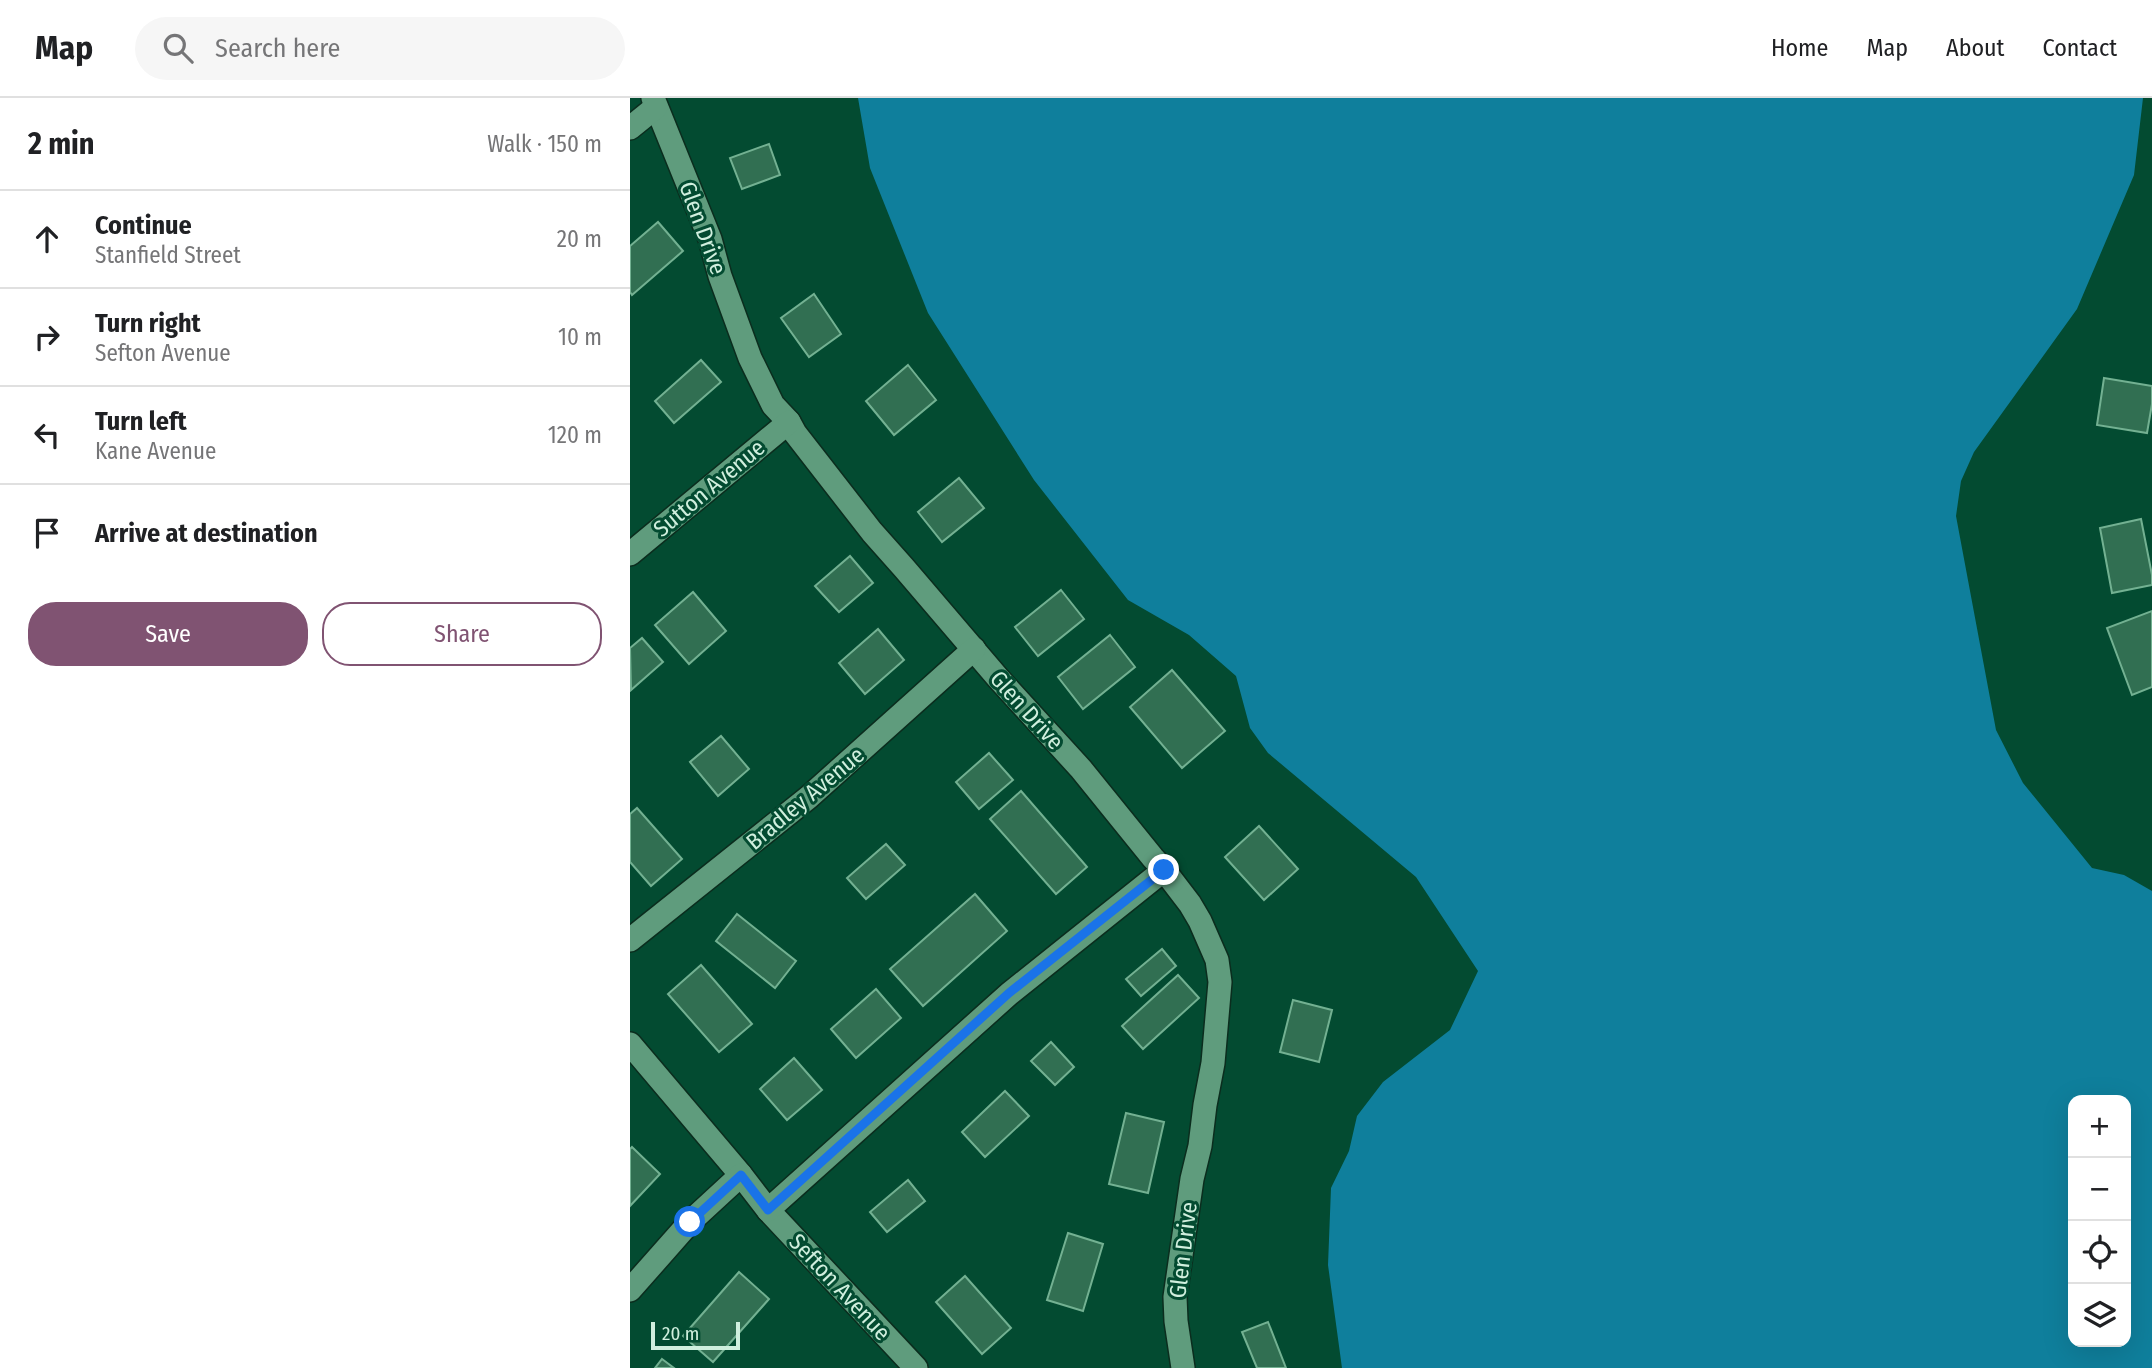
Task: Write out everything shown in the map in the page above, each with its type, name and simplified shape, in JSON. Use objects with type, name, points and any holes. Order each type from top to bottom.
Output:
[{"type":"street","points":[[630,128],[654,102]]},
{"type":"street","name":"Glen Drive","points":[[654,102],[710,239],[720,276],[750,358],[773,405],[789,422],[872,532],[1081,769],[1164,870],[1200,921],[1217,960],[1220,982],[1213,1063],[1192,1179],[1175,1297],[1183,1368]]},
{"type":"street","name":"Sutton Avenue","points":[[630,554],[789,422]]},
{"type":"street","name":"Bradley Avenue","points":[[630,940],[809,797],[974,649]]},
{"type":"street","points":[[768,1210],[1009,993],[1164,870]]},
{"type":"street","name":"Sefton Avenue","points":[[630,1044],[768,1210],[916,1368]]},
{"type":"street","points":[[630,1290],[690,1222],[741,1175]]},
{"type":"water","points":[[858,98],[2143,98],[2134,175],[2077,309],[1974,452],[1961,481],[1956,516],[1996,730],[2023,783],[2092,868],[2124,875],[2152,891],[2152,1368],[1342,1368],[1328,1265],[1331,1188],[1349,1151],[1357,1116],[1383,1082],[1450,1030],[1478,971],[1416,877],[1268,753],[1250,728],[1236,676],[1189,635],[1128,600],[1034,480],[928,313],[870,168]]},
{"type":"building","points":[[769,144],[780,175],[742,189],[730,158]]},
{"type":"building","points":[[658,222],[683,251],[632,295],[630,246]]},
{"type":"building","points":[[814,294],[841,334],[809,357],[781,318]]},
{"type":"building","points":[[701,360],[721,382],[674,423],[655,401]]},
{"type":"building","points":[[908,365],[936,400],[894,435],[866,401]]},
{"type":"building","points":[[2104,378],[2152,386],[2147,433],[2097,425]]},
{"type":"building","points":[[959,478],[984,508],[942,542],[918,512]]},
{"type":"building","points":[[2141,519],[2152,585],[2112,593],[2100,528]]},
{"type":"building","points":[[850,556],[873,583],[839,612],[815,586]]},
{"type":"building","points":[[1061,590],[1084,619],[1038,656],[1015,627]]},
{"type":"building","points":[[693,592],[726,631],[689,664],[655,625]]},
{"type":"building","points":[[2152,611],[2152,687],[2132,695],[2107,628]]},
{"type":"building","points":[[878,629],[904,660],[865,694],[839,663]]},
{"type":"building","points":[[1110,635],[1135,667],[1083,709],[1058,677]]},
{"type":"building","points":[[642,638],[663,662],[631,690],[630,648]]},
{"type":"building","points":[[1172,670],[1225,731],[1182,768],[1130,707]]},
{"type":"building","points":[[721,736],[749,769],[718,796],[690,762]]},
{"type":"building","points":[[989,753],[1013,780],[979,809],[956,782]]},
{"type":"building","points":[[1021,791],[1087,867],[1056,894],[990,819]]},
{"type":"building","points":[[637,808],[682,859],[651,886],[630,862],[630,814]]},
{"type":"building","points":[[1259,826],[1298,869],[1264,900],[1225,857]]},
{"type":"building","points":[[886,844],[905,865],[866,899],[847,878]]},
{"type":"building","points":[[975,894],[1007,931],[923,1006],[890,969]]},
{"type":"building","points":[[737,914],[796,961],[775,988],[716,941]]},
{"type":"building","points":[[1162,949],[1176,966],[1141,996],[1126,979]]},
{"type":"building","points":[[701,965],[752,1024],[719,1052],[668,994]]},
{"type":"building","points":[[1178,975],[1199,998],[1143,1049],[1122,1026]]},
{"type":"building","points":[[876,989],[901,1018],[856,1058],[831,1029]]},
{"type":"building","points":[[1293,1000],[1332,1010],[1319,1062],[1280,1052]]},
{"type":"building","points":[[1051,1042],[1074,1067],[1055,1085],[1031,1061]]},
{"type":"building","points":[[794,1058],[822,1090],[787,1120],[760,1089]]},
{"type":"building","points":[[1005,1091],[1029,1116],[985,1157],[962,1132]]},
{"type":"building","points":[[1126,1113],[1164,1122],[1148,1193],[1109,1184]]},
{"type":"building","points":[[632,1147],[660,1174],[630,1206],[630,1149]]},
{"type":"building","points":[[908,1180],[925,1201],[887,1232],[870,1212]]},
{"type":"building","points":[[1068,1233],[1103,1244],[1083,1311],[1047,1300]]},
{"type":"building","points":[[739,1272],[769,1299],[713,1362],[683,1336]]},
{"type":"building","points":[[965,1276],[1011,1328],[982,1354],[936,1302]]},
{"type":"building","points":[[1268,1322],[1286,1368],[1257,1368],[1242,1332]]},
{"type":"building","points":[[662,1359],[674,1368],[655,1368]]},
{"type":"route","points":[[690,1222],[741,1175],[768,1210],[1009,993],[1164,870]]}]
